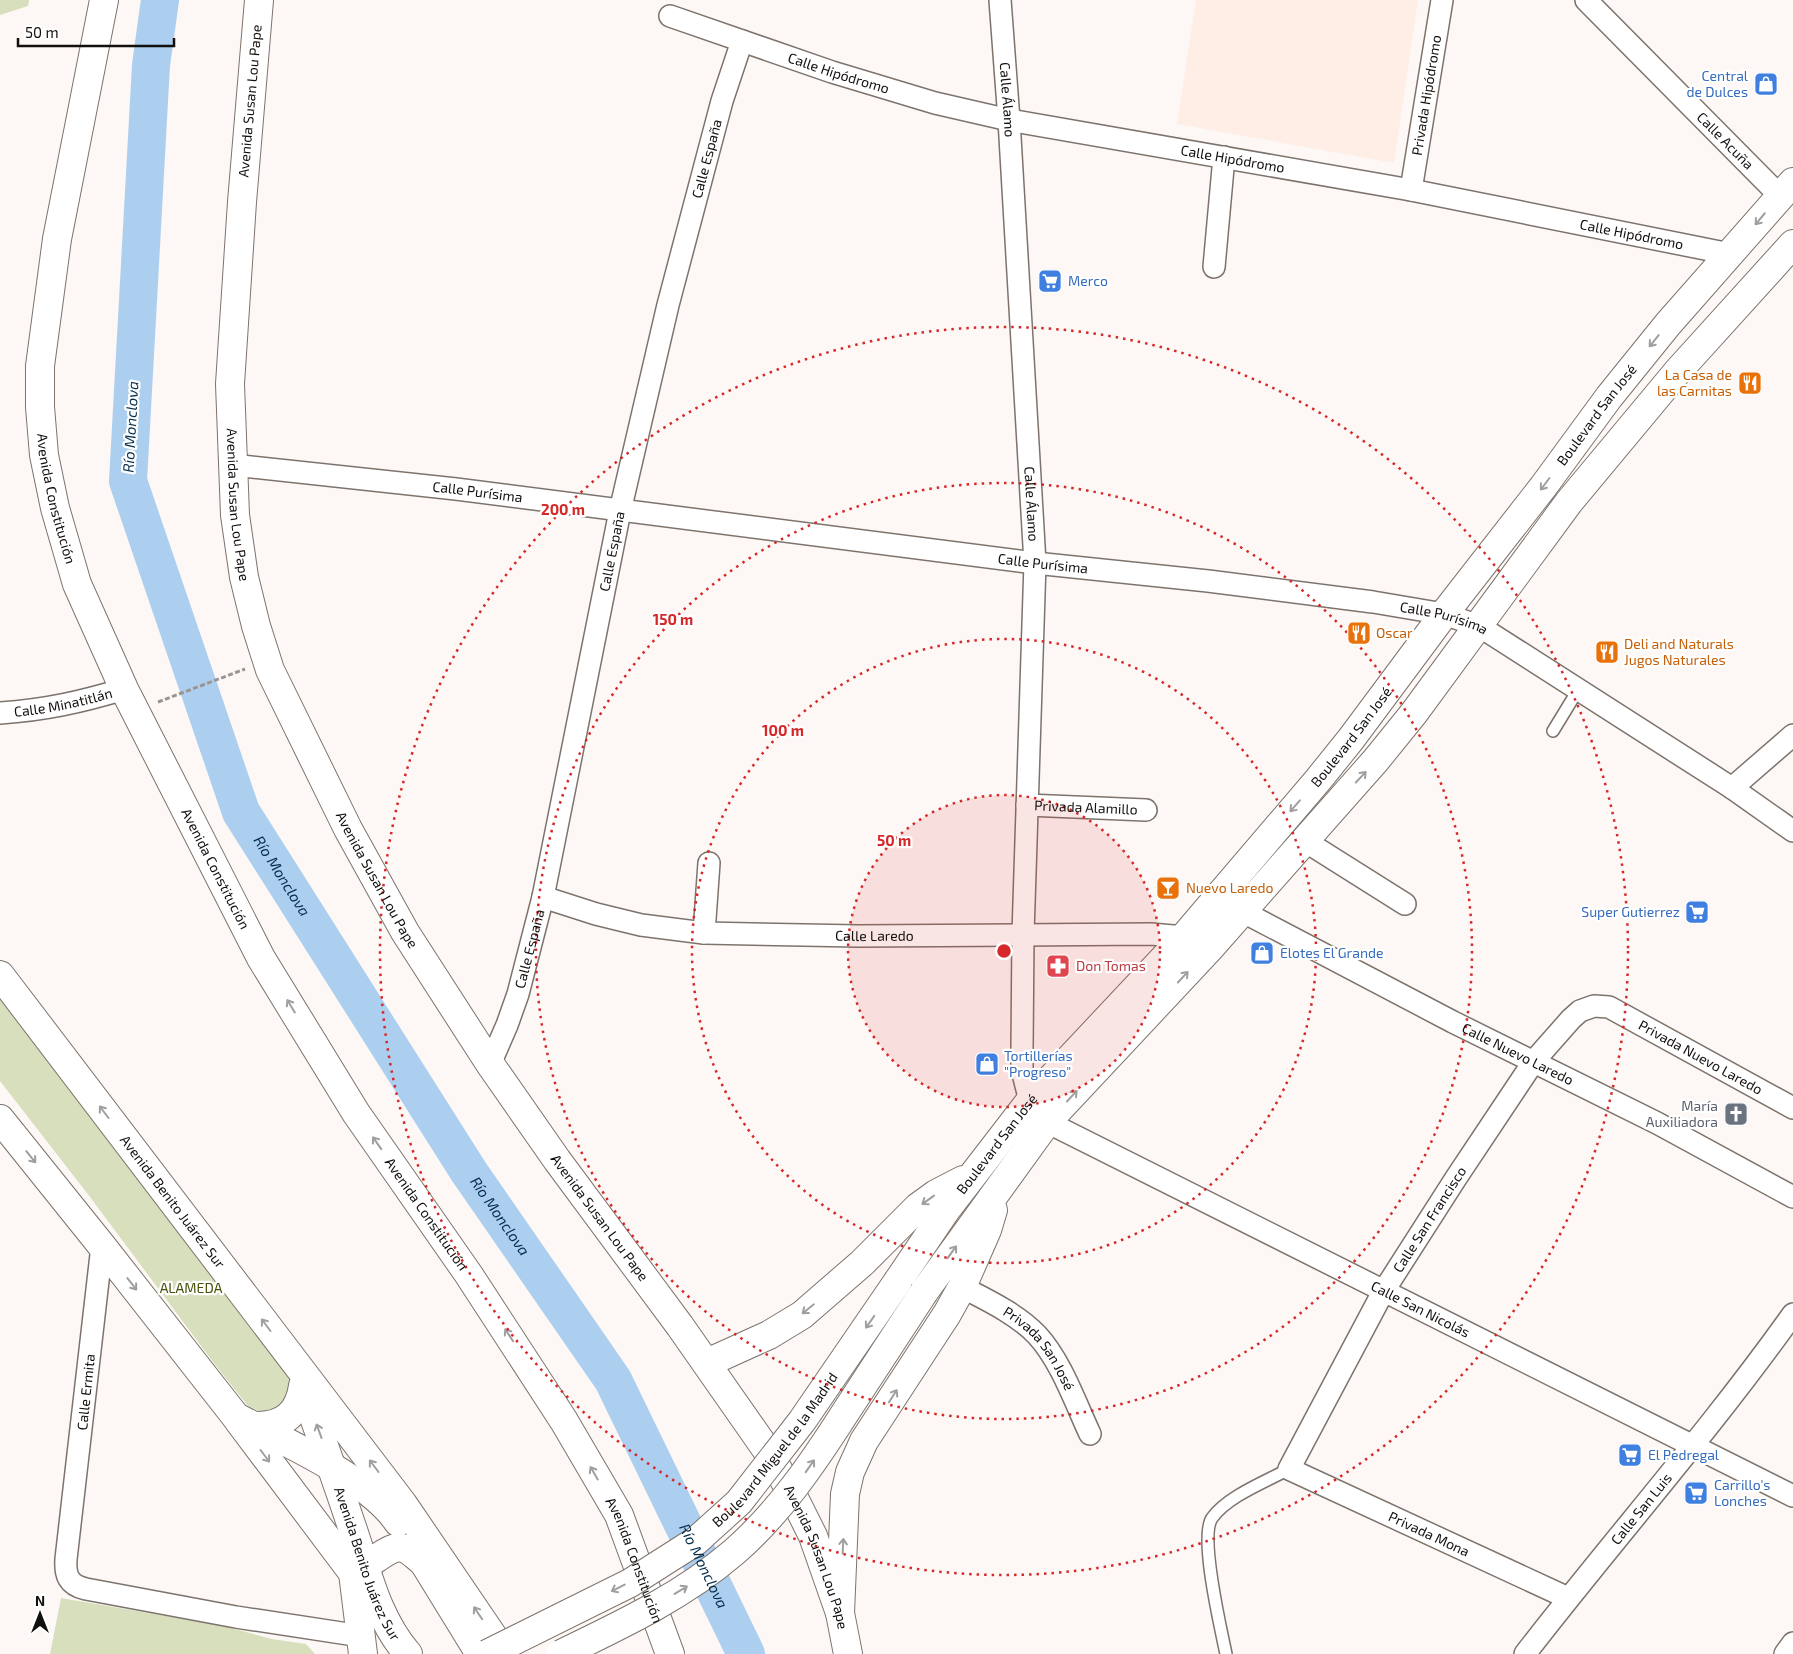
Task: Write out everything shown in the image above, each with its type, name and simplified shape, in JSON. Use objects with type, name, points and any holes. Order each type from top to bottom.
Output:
[{"type":"main road","name":"Avenida Constitución","points":[[104,0],[56,239],[40,366],[40,407],[44,455],[62,536],[77,584],[129,700],[261,958],[356,1113],[469,1275],[564,1421],[619,1516],[670,1654]]},
{"type":"main road","name":"Avenida Susan Lou Pape","points":[[259,0],[242,202],[230,384],[235,515],[244,577],[256,626],[267,660],[296,724],[353,838],[405,932],[490,1064],[557,1160],[707,1363],[766,1449],[790,1490],[813,1536],[840,1613],[848,1654]]},
{"type":"main road","name":"Boulevard San José","points":[[898,1281],[946,1210],[1030,1101],[1184,937],[1216,897],[1318,780],[1610,397],[1668,324],[1786,189]]},
{"type":"main road","name":"Boulevard San José","points":[[588,1648],[690,1585],[734,1552],[766,1521],[807,1470],[924,1292],[1047,1122],[1209,949],[1376,760],[1414,714],[1569,502],[1678,370],[1793,244]]},
{"type":"main road","points":[[1351,739],[1374,728],[1414,714],[1416,652]]},
{"type":"main road","name":"Avenida Benito Juárez Sur","points":[[0,975],[299,1375],[332,1468],[359,1570],[371,1589],[387,1623],[408,1654]]},
{"type":"main road","name":"Avenida Benito Juárez Sur","points":[[0,1119],[246,1422],[332,1468]]},
{"type":"main road","points":[[707,1363],[769,1335],[802,1315],[862,1263],[918,1207],[936,1194],[971,1176]]},
{"type":"main road","points":[[840,1613],[845,1494],[850,1472],[864,1441],[947,1314],[962,1287],[987,1230],[1001,1184]]},
{"type":"main road","name":"Boulevard Miguel de la Madrid","points":[[487,1654],[630,1582],[696,1541],[732,1509],[802,1421],[898,1281]]},
{"type":"main road","points":[[246,1422],[268,1426],[279,1423],[289,1417],[299,1403],[299,1375]]},
{"type":"main road","points":[[299,1375],[403,1504],[505,1654]]},
{"type":"main road","points":[[246,1422],[359,1570],[362,1645]]},
{"type":"main road","points":[[332,1468],[386,1507],[480,1654]]},
{"type":"main road","points":[[359,1570],[387,1550],[395,1548],[403,1548],[411,1552],[424,1564]]},
{"type":"main road","points":[[561,1654],[588,1648]]},
{"type":"street","name":"Calle Álamo","points":[[1000,0],[1009,120],[1035,563],[1026,805],[1022,1063],[1030,1101],[1047,1122]]},
{"type":"street","name":"Privada Hipódromo","points":[[1411,190],[1442,0]]},
{"type":"street","name":"Calle Acuña","points":[[1586,0],[1786,189]]},
{"type":"street","points":[[670,16],[742,41]]},
{"type":"street","name":"Calle Hipódromo","points":[[742,41],[832,72],[935,103],[1009,120],[1411,190],[1730,254]]},
{"type":"street","name":"Calle España","points":[[490,1064],[518,994],[543,897],[620,510],[668,304],[722,101],[742,41]]},
{"type":"street","points":[[1214,267],[1224,157]]},
{"type":"street","name":"Calle Purísima","points":[[232,465],[447,488],[1035,563],[1218,582],[1373,602],[1444,614],[1479,626],[1732,788],[1793,831]]},
{"type":"street","name":"Calle Minatitlán","points":[[0,713],[36,710],[82,701],[129,700]]},
{"type":"street","points":[[1732,788],[1793,735]]},
{"type":"street","name":"Privada Alamillo","points":[[1026,805],[1146,810]]},
{"type":"street","points":[[1305,841],[1405,904]]},
{"type":"street","points":[[704,933],[708,863]]},
{"type":"street","name":"Calle Laredo","points":[[543,897],[596,914],[641,925],[704,933],[858,936],[1151,934],[1184,937],[1209,949]]},
{"type":"street","name":"Calle Nuevo Laredo","points":[[1216,897],[1453,1022],[1658,1123],[1793,1197]]},
{"type":"street","name":"Calle San Francisco","points":[[1289,1470],[1383,1292],[1534,1061],[1571,1019],[1580,1012],[1594,1006],[1608,1007]]},
{"type":"street","name":"Privada Nuevo Laredo","points":[[1608,1007],[1793,1108]]},
{"type":"street","name":"Calle San Nicolás","points":[[1047,1122],[1793,1496]]},
{"type":"street","name":"Calle Ermita","points":[[102,1246],[66,1559],[67,1577],[70,1582],[80,1587],[236,1617],[362,1645]]},
{"type":"street","name":"Privada San José","points":[[962,1287],[996,1305],[1036,1334],[1045,1345],[1067,1384],[1090,1434]]},
{"type":"street","name":"Calle San Luis","points":[[1524,1654],[1693,1446],[1793,1314]]},
{"type":"street","name":"Privada Mona","points":[[1289,1470],[1568,1598]]},
{"type":"street","points":[[1785,1654],[1793,1643]]},
{"type":"lane","points":[[1553,731],[1578,690]]},
{"type":"lane","points":[[1226,1654],[1216,1606],[1207,1537],[1209,1524],[1219,1510],[1232,1500],[1289,1470]]},
{"type":"path","points":[[129,700],[267,660]]},
{"type":"shaded area","points":[[1196,0],[1418,0],[1394,163],[1177,124]]},
{"type":"green space","points":[[0,0],[29,0],[28,6],[0,15]]},
{"type":"green space","name":"ALAMEDA","points":[[0,994],[287,1371],[290,1379],[286,1400],[276,1408],[262,1412],[248,1406],[0,1081]]},
{"type":"green space","points":[[61,1598],[224,1626],[272,1639],[306,1644],[315,1654],[50,1654]]},
{"type":"waterway","name":"Río Monclova","points":[[160,0],[151,65],[128,481],[241,812],[469,1172],[613,1380],[746,1654]]},
{"type":"place","name":"Central de Dulces","points":[[1766,84]]},
{"type":"place","name":"Merco","points":[[1050,281]]},
{"type":"place","name":"La Casa de las Carnitas","points":[[1750,383]]},
{"type":"place","name":"Oscar","points":[[1359,633]]},
{"type":"place","name":"Deli and Naturals Jugos Naturales","points":[[1607,652]]},
{"type":"place","name":"Nuevo Laredo","points":[[1168,888]]},
{"type":"place","name":"Super Gutierrez","points":[[1697,912]]},
{"type":"place","name":"Elotes El Grande","points":[[1262,953]]},
{"type":"place","name":"Don Tomas","points":[[1058,966]]},
{"type":"place","name":"Tortillerías \"Progreso\"","points":[[987,1064]]},
{"type":"place","name":"María Auxiliadora","points":[[1736,1114]]},
{"type":"place","name":"El Pedregal","points":[[1630,1455]]},
{"type":"place","name":"Carrillo's Lonches","points":[[1696,1493]]}]
